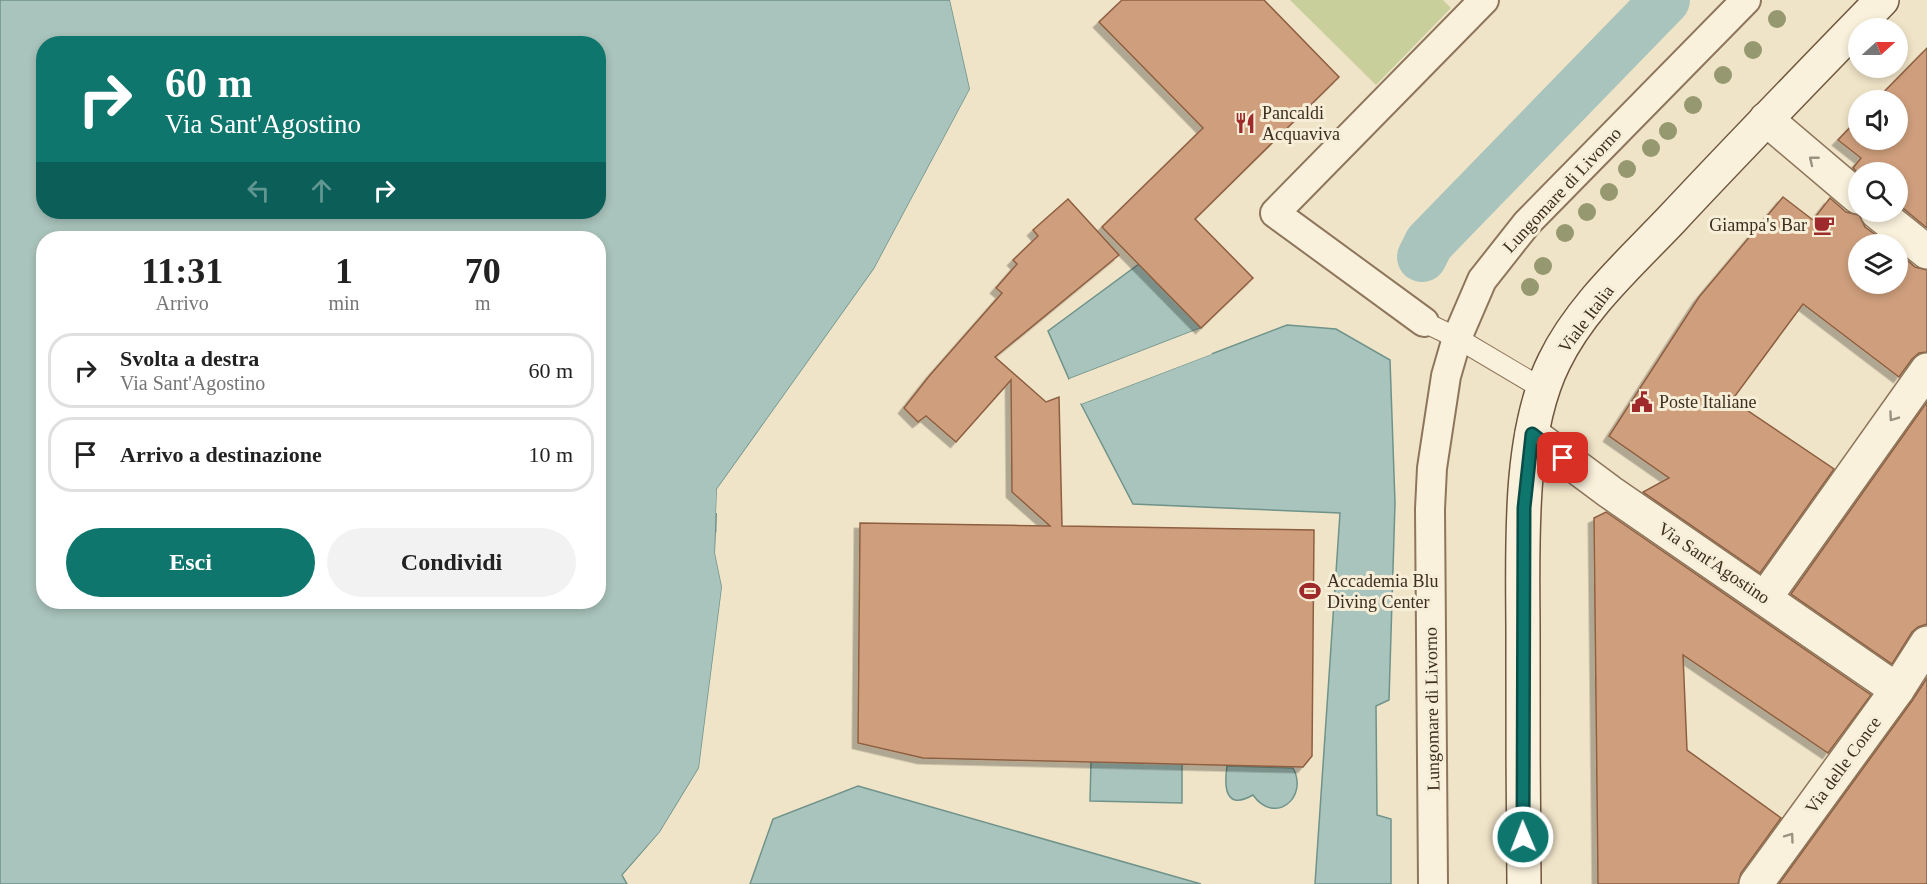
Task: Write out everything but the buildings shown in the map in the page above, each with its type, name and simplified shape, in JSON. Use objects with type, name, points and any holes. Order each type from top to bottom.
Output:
[{"type":"street","points":[[1424,322],[1275,213],[1484,0]]},
{"type":"street","name":"Lungomare di Livorno","points":[[1433,884],[1430,509],[1435,445],[1446,376],[1457,338],[1482,280],[1527,223],[1746,0]]},
{"type":"street","name":"Viale Italia","points":[[1524,884],[1524,508],[1532,434],[1543,389],[1554,362],[1573,329],[1631,262],[1882,0]]},
{"type":"street","points":[[1766,119],[1848,189]]},
{"type":"street","points":[[1890,222],[1927,252]]},
{"type":"street","points":[[1765,598],[1927,370]]},
{"type":"street","name":"Via Sant'Agostino","points":[[1532,434],[1610,492],[1898,690]]},
{"type":"street","name":"Via delle Conce","points":[[1756,884],[1898,690],[1927,643]]},
{"type":"lane","points":[[1424,322],[1457,338],[1543,389]]},
{"type":"green space","points":[[1290,0],[1443,0],[1451,8],[1376,85]]},
{"type":"water","points":[[0,0],[950,0],[970,89],[874,269],[717,489],[715,553],[722,587],[699,768],[660,832],[622,875],[627,884],[0,884]]},
{"type":"water","points":[[1139,264],[1201,328],[1069,379],[1048,331]]},
{"type":"water","points":[[1287,325],[1336,329],[1390,360],[1395,503],[1389,700],[1376,706],[1377,815],[1391,819],[1391,884],[1315,884],[1340,513],[1133,504],[1081,404]]},
{"type":"water","points":[[1091,761],[1182,763],[1182,803],[1090,801]]},
{"type":"water","points":[[1227,766],[1293,768],[1297,779],[1297,789],[1287,804],[1280,808],[1271,808],[1262,804],[1253,795],[1237,800],[1228,794]]},
{"type":"water","points":[[858,786],[1201,884],[750,884],[773,819]]},
{"type":"pier","points":[[950,0],[953,0],[973,90],[876,270],[720,490],[719,513],[716,513],[717,489],[874,269],[970,89]]},
{"type":"pier","points":[[1201,328],[1202,331],[1071,382],[1069,379]]},
{"type":"pier","points":[[1211,351],[1212,354],[1081,404],[1080,401]]},
{"type":"pier","points":[[716,532],[719,534],[718,553],[725,587],[702,769],[662,834],[630,871],[622,876],[660,832],[699,768],[722,587],[715,553]]},
{"type":"waterway","points":[[1422,257],[1429,243],[1665,0]]},
{"type":"place","name":"Pancaldi Acquaviva","points":[[1245,123]]},
{"type":"place","name":"Giampa's Bar","points":[[1824,225]]},
{"type":"place","name":"Poste Italiane","points":[[1642,402]]},
{"type":"place","name":"Accademia Blu Diving Center","points":[[1310,591]]},
{"type":"route","points":[[1523,837],[1524,508],[1532,434],[1563,458]]}]
